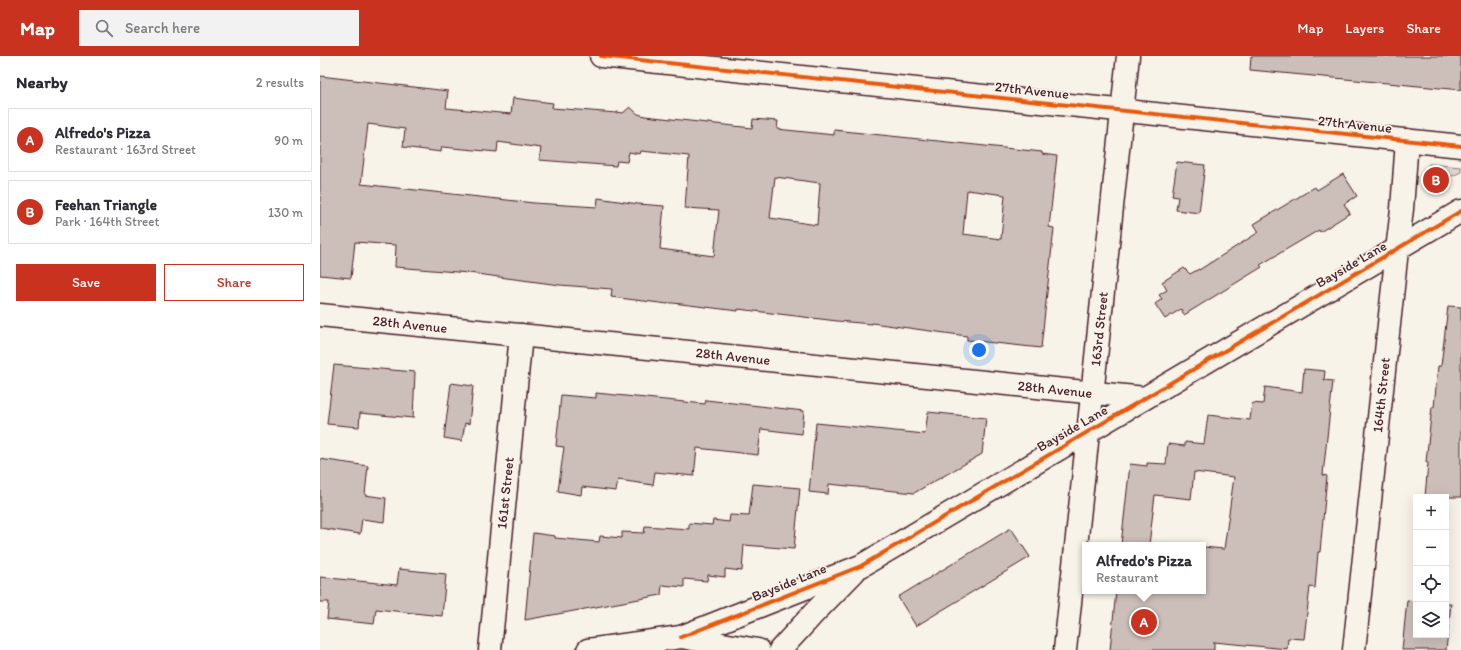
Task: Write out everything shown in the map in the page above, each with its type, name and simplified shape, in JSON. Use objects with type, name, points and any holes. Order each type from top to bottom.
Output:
[{"type":"street","name":"27th Avenue","points":[[602,56],[1461,146]]},
{"type":"street","name":"163rd Street","points":[[1065,650],[1128,56]]},
{"type":"street","name":"164th Street","points":[[1354,650],[1402,209],[1407,140]]},
{"type":"street","name":"Bayside Lane","points":[[681,637],[861,566],[1461,211]]},
{"type":"street","name":"28th Avenue","points":[[320,315],[1146,398]]},
{"type":"street","name":"161st Street","points":[[490,650],[521,335]]},
{"type":"street","points":[[780,650],[814,613],[861,566]]},
{"type":"street","points":[[588,650],[681,637],[758,650]]},
{"type":"shaded area","points":[[1429,164],[1461,167],[1461,172],[1427,188]]},
{"type":"building","points":[[1251,56],[1461,56],[1461,90],[1250,70]]},
{"type":"building","points":[[320,76],[448,91],[446,108],[511,114],[513,98],[553,103],[552,108],[617,113],[623,113],[630,107],[638,114],[645,116],[752,128],[753,119],[778,121],[777,129],[834,135],[834,130],[1042,152],[1042,154],[1057,156],[1049,227],[1054,228],[1041,348],[967,340],[967,336],[872,323],[837,321],[738,309],[738,311],[611,297],[612,289],[560,285],[469,273],[395,267],[396,245],[355,242],[351,278],[320,275]],"holes":[[[368,124],[405,129],[403,147],[441,152],[442,147],[497,152],[498,142],[541,148],[539,160],[616,166],[617,161],[627,162],[629,152],[640,154],[641,151],[689,156],[685,208],[719,210],[714,256],[660,249],[664,206],[598,198],[597,207],[534,203],[361,184]],[[775,177],[820,183],[817,225],[770,218]],[[967,190],[1005,195],[1001,239],[963,234]]]},
{"type":"building","points":[[1177,162],[1205,165],[1199,213],[1176,210],[1178,197],[1172,196]]},
{"type":"building","points":[[1343,174],[1357,196],[1344,204],[1350,213],[1320,232],[1319,230],[1260,265],[1262,267],[1184,315],[1181,309],[1165,319],[1155,304],[1162,299],[1159,295],[1167,290],[1162,282],[1184,268],[1190,274],[1199,270],[1259,232],[1254,224],[1315,187],[1317,190]]},
{"type":"building","points":[[1448,306],[1461,307],[1461,497],[1449,497],[1449,494],[1425,494],[1428,463],[1426,462],[1432,407],[1434,407],[1438,366],[1441,366]]},
{"type":"building","points":[[334,365],[415,372],[413,418],[360,413],[359,427],[327,424]]},
{"type":"building","points":[[1304,369],[1325,371],[1324,380],[1333,381],[1323,475],[1327,476],[1320,552],[1318,552],[1315,588],[1310,587],[1304,639],[1288,638],[1287,649],[1214,642],[1214,650],[1110,650],[1116,594],[1206,594],[1206,547],[1224,549],[1234,477],[1194,472],[1191,499],[1155,495],[1149,542],[1121,542],[1130,464],[1147,466],[1147,463],[1166,464],[1168,444],[1185,446],[1185,442],[1204,444],[1208,415],[1250,420],[1252,403],[1263,404],[1265,387],[1302,392]]},
{"type":"building","points":[[451,383],[473,386],[469,424],[465,423],[462,441],[444,438]]},
{"type":"building","points":[[596,393],[705,404],[706,400],[804,411],[802,434],[761,429],[758,455],[697,448],[694,476],[655,472],[653,485],[618,480],[616,491],[582,487],[581,495],[558,491],[564,447],[556,446],[561,395],[596,398]]},
{"type":"building","points":[[928,412],[986,418],[982,454],[914,493],[829,484],[828,494],[809,492],[816,423],[925,434]]},
{"type":"building","points":[[320,459],[368,466],[365,495],[386,498],[384,522],[362,519],[360,534],[320,528]]},
{"type":"building","points":[[753,484],[800,488],[794,549],[744,545],[742,571],[725,569],[725,577],[708,575],[707,581],[684,579],[684,587],[662,585],[661,595],[525,620],[533,533],[555,536],[555,538],[599,542],[600,536],[622,538],[622,532],[644,533],[645,526],[689,529],[689,523],[712,525],[713,520],[729,522],[730,515],[749,516]]},
{"type":"building","points":[[1011,528],[1030,557],[916,626],[898,597]]},
{"type":"building","points":[[399,569],[446,574],[442,616],[376,609],[374,624],[327,619],[329,602],[320,602],[320,577],[397,585]]},
{"type":"building","points":[[1407,600],[1413,601],[1413,638],[1447,638],[1446,650],[1402,650]]},
{"type":"building","points":[[1449,604],[1451,604],[1449,622]]},
{"type":"cycle path","points":[[601,56],[1461,146]]},
{"type":"cycle path","points":[[681,637],[861,566],[1461,211]]},
{"type":"place","name":"Feehan Triangle","points":[[1436,180]]},
{"type":"place","name":"Alfredo's Pizza","points":[[1144,622]]}]
